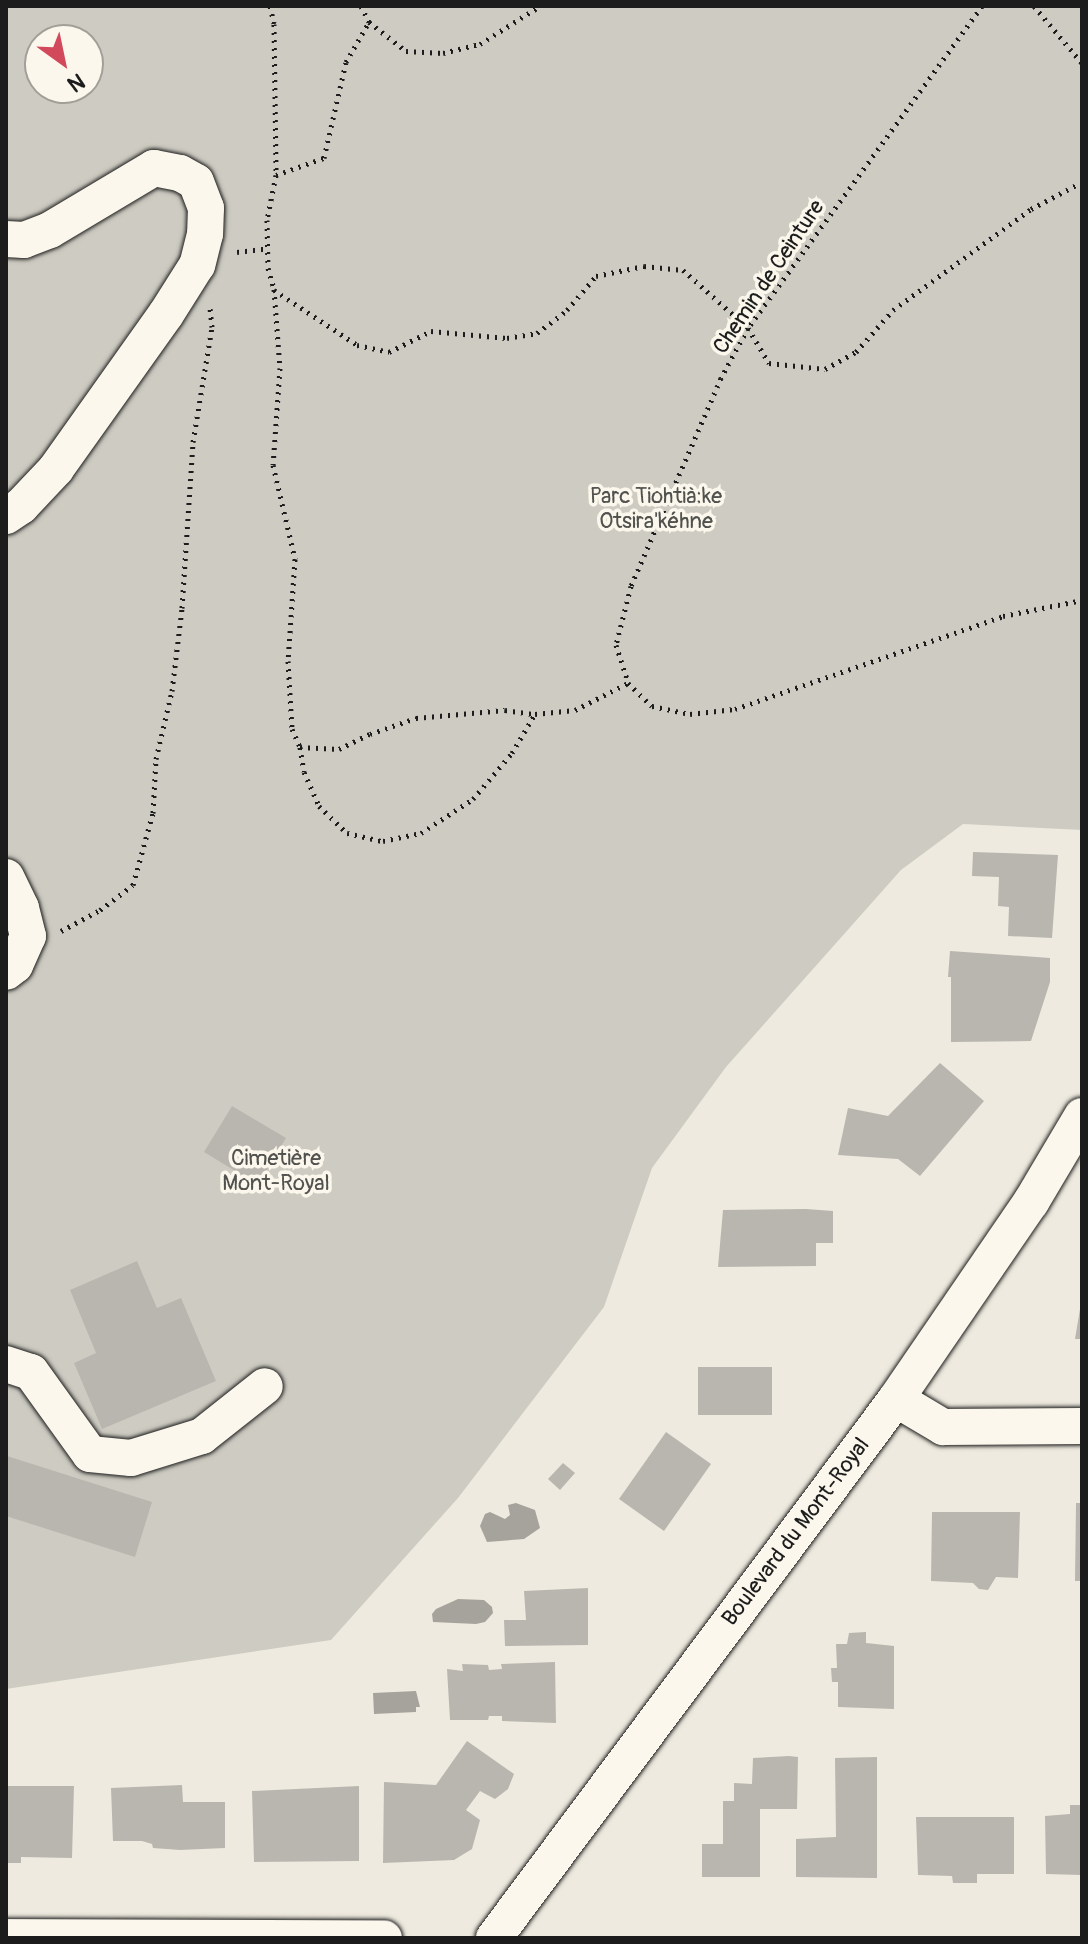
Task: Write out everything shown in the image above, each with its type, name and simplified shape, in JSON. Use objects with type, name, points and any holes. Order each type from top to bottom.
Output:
[{"type":"street","points":[[6,239],[24,240],[50,230],[154,168],[180,173],[196,182],[206,208],[205,234],[197,265],[166,314],[56,469],[21,506],[6,516]]},
{"type":"street","points":[[6,877],[21,908],[28,936],[15,965],[6,972]]},
{"type":"street","name":"Boulevard du Mont-Royal","points":[[494,1938],[896,1399],[1031,1202],[1082,1116]]},
{"type":"street","points":[[6,1364],[31,1372],[90,1454],[131,1458],[202,1436],[265,1386]]},
{"type":"street","points":[[896,1399],[943,1427],[1082,1426]]},
{"type":"street","points":[[6,1937],[384,1938]]},
{"type":"path","points":[[270,6],[274,24],[276,175],[267,220],[268,268],[274,289],[280,368],[273,465],[295,559],[288,661],[292,729],[300,747],[304,772],[319,806],[347,833],[383,841],[421,833],[473,799],[512,753],[535,714]]},
{"type":"path","points":[[361,6],[369,22],[406,51],[443,53],[480,44],[540,6]]},
{"type":"path","name":"Chemin de Ceinture","points":[[628,683],[616,645],[631,586],[721,378],[748,328],[982,6]]},
{"type":"path","points":[[1034,6],[1082,63]]},
{"type":"path","points":[[276,175],[324,158],[346,62],[369,22]]},
{"type":"path","points":[[274,289],[357,345],[389,352],[431,331],[507,338],[537,333],[567,310],[596,276],[644,266],[683,270],[748,328],[769,363],[825,369],[856,352],[893,310],[1031,209],[1082,182]]},
{"type":"path","points":[[28,936],[62,930],[100,910],[133,885],[153,813],[156,759],[172,691],[182,608],[193,442],[212,327],[210,299]]},
{"type":"path","points":[[300,747],[339,749],[416,718],[505,710],[535,714],[575,710],[628,683],[652,706],[690,714],[735,709],[1003,616],[1082,600]]},
{"type":"green space","points":[[6,6],[1082,6],[1082,830],[963,824],[901,870],[726,1067],[652,1168],[604,1307],[458,1498],[331,1640],[6,1689]]},
{"type":"shaded area","points":[[516,1503],[535,1510],[540,1528],[524,1539],[487,1542],[480,1526],[485,1514],[490,1512],[505,1519],[510,1515],[508,1505]]},
{"type":"shaded area","points":[[458,1599],[484,1600],[492,1607],[493,1613],[485,1622],[476,1624],[433,1622],[432,1614],[436,1609]]},
{"type":"shaded area","points":[[416,1691],[420,1707],[416,1707],[416,1712],[374,1714],[373,1693]]},
{"type":"building","points":[[973,852],[1058,855],[1052,938],[1008,936],[1009,907],[998,906],[999,877],[972,876]]},
{"type":"building","points":[[950,951],[1050,958],[1050,982],[1031,1041],[951,1042]]},
{"type":"building","points":[[940,1063],[984,1101],[920,1176],[898,1159],[838,1155],[848,1108],[888,1116]]},
{"type":"building","points":[[232,1106],[286,1138],[258,1185],[204,1152]]},
{"type":"building","points":[[723,1210],[833,1211],[833,1243],[816,1243],[816,1266],[718,1267]]},
{"type":"building","points":[[137,1261],[157,1308],[181,1298],[216,1381],[102,1429],[74,1363],[96,1353],[70,1290]]},
{"type":"building","points":[[1080,1309],[1082,1339],[1075,1339]]},
{"type":"building","points":[[698,1367],[772,1367],[772,1415],[698,1415]]},
{"type":"building","points":[[666,1432],[711,1464],[664,1531],[619,1499]]},
{"type":"building","points":[[7,1456],[152,1502],[135,1557],[6,1516]]},
{"type":"building","points":[[563,1463],[575,1473],[560,1490],[548,1479]]},
{"type":"building","points":[[1076,1503],[1082,1503],[1082,1581],[1075,1581]]},
{"type":"building","points":[[932,1512],[1020,1512],[1018,1578],[996,1577],[988,1590],[979,1589],[973,1583],[931,1581]]},
{"type":"building","points":[[588,1588],[588,1645],[505,1646],[504,1620],[526,1620],[524,1591]]},
{"type":"building","points":[[866,1632],[866,1643],[894,1646],[894,1709],[838,1707],[838,1682],[832,1682],[831,1668],[837,1668],[836,1644],[847,1644],[849,1633]]},
{"type":"building","points":[[555,1662],[556,1723],[502,1721],[502,1716],[489,1716],[488,1720],[450,1720],[447,1669],[463,1671],[462,1664],[488,1665],[489,1670],[502,1669],[501,1664]]},
{"type":"building","points":[[467,1741],[514,1774],[508,1789],[495,1799],[480,1791],[466,1810],[480,1820],[472,1849],[454,1860],[383,1863],[384,1782],[436,1785]]},
{"type":"building","points":[[798,1757],[797,1809],[760,1809],[760,1877],[702,1877],[702,1844],[723,1844],[723,1801],[734,1801],[734,1783],[752,1784],[753,1758]]},
{"type":"building","points":[[877,1757],[877,1878],[796,1877],[796,1839],[836,1837],[835,1758]]},
{"type":"building","points":[[182,1785],[183,1802],[225,1802],[225,1848],[180,1850],[153,1848],[152,1844],[142,1841],[113,1841],[111,1788]]},
{"type":"building","points":[[6,1786],[74,1786],[72,1858],[21,1857],[21,1863],[6,1863]]},
{"type":"building","points":[[359,1786],[359,1861],[254,1862],[252,1791]]},
{"type":"building","points":[[1070,1805],[1082,1805],[1082,1875],[1046,1874],[1045,1816],[1070,1814]]},
{"type":"building","points":[[916,1817],[1014,1817],[1014,1874],[977,1874],[977,1883],[953,1883],[952,1876],[918,1875]]},
{"type":"park label","name":"Parc Tiohtià:ke Otsira'kéhne","points":[[656,508]]},
{"type":"park label","name":"Cimetière Mont-Royal","points":[[276,1170]]}]
